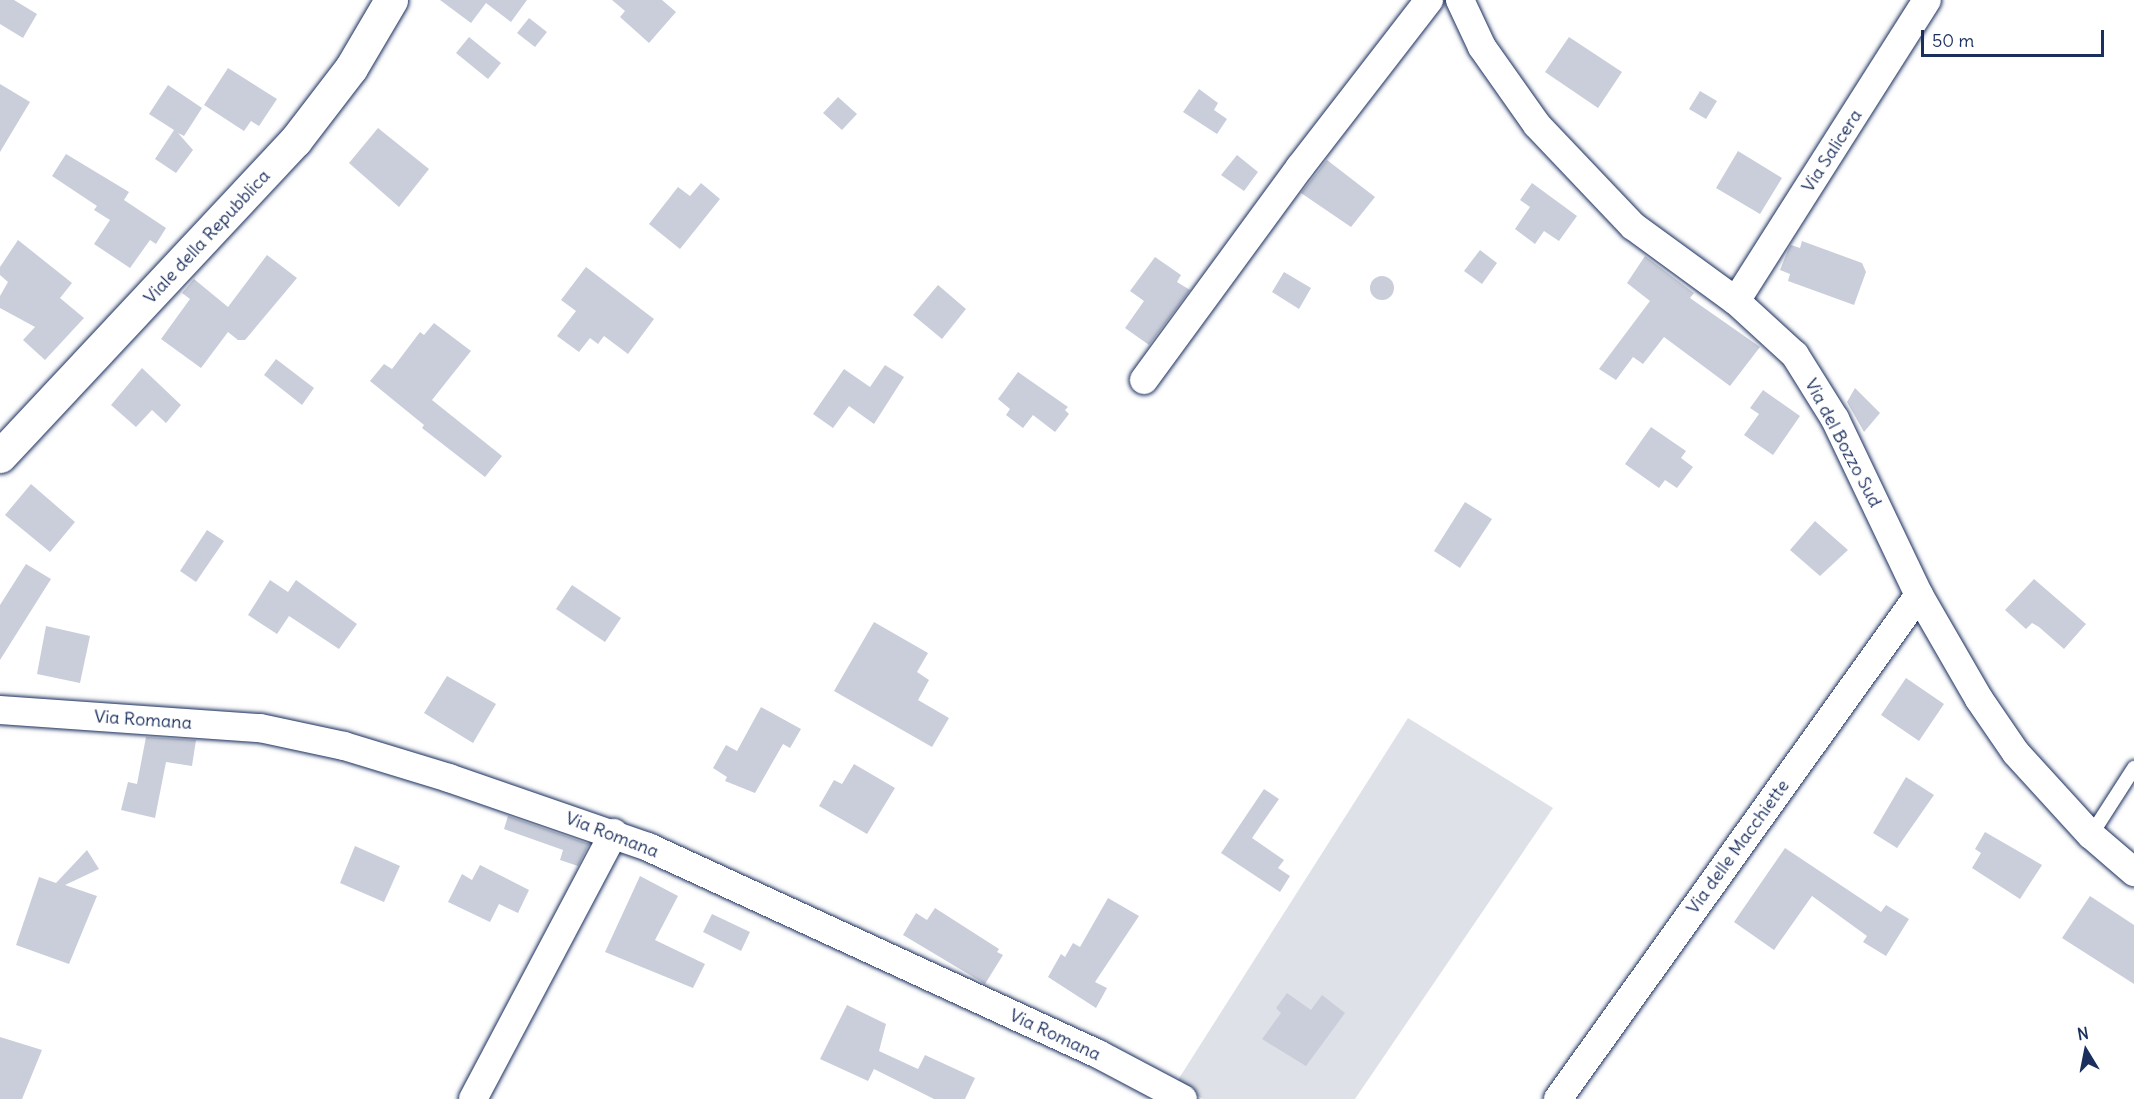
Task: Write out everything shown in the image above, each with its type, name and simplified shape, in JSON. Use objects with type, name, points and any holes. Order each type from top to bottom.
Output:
[{"type":"main road","name":"Viale della Repubblica","points":[[0,456],[295,141],[351,68],[391,0]]},
{"type":"street","points":[[1144,380],[1286,185],[1429,0]]},
{"type":"street","name":"Via del Bozzo Sud","points":[[1460,0],[1482,47],[1537,125],[1633,226],[1736,301],[1795,356],[1835,419],[1919,595],[1979,699],[2016,753],[2091,835],[2134,872]]},
{"type":"street","name":"Via Salicera","points":[[1736,301],[1927,0]]},
{"type":"street","name":"Via delle Macchiette","points":[[1558,1099],[1919,595]]},
{"type":"street","name":"Via Romana","points":[[0,710],[260,728],[344,746],[614,833],[832,930],[1098,1054],[1183,1099]]},
{"type":"street","points":[[474,1099],[614,833]]},
{"type":"lane","points":[[2091,835],[2134,768]]},
{"type":"shaded area","points":[[1408,718],[1553,808],[1355,1099],[1203,1099],[1176,1083]]},
{"type":"building","points":[[0,0],[14,0],[37,14],[23,38],[0,24]]},
{"type":"building","points":[[440,0],[527,0],[511,22],[486,3],[471,23]]},
{"type":"building","points":[[612,0],[662,0],[676,12],[649,43],[620,17],[625,11]]},
{"type":"building","points":[[529,18],[547,32],[535,47],[517,33]]},
{"type":"building","points":[[469,37],[501,63],[488,79],[456,53]]},
{"type":"building","points":[[1569,37],[1622,72],[1598,108],[1545,72]]},
{"type":"building","points":[[228,68],[277,99],[259,126],[251,121],[244,131],[204,105]]},
{"type":"building","points":[[0,84],[30,102],[0,152]]},
{"type":"building","points":[[168,85],[202,108],[184,136],[178,133],[193,150],[176,173],[155,159],[174,130],[149,114]]},
{"type":"building","points":[[1199,89],[1218,103],[1214,110],[1227,119],[1217,134],[1183,112]]},
{"type":"building","points":[[1700,91],[1717,101],[1706,119],[1689,109]]},
{"type":"building","points":[[838,97],[857,114],[842,130],[823,113]]},
{"type":"building","points":[[378,128],[429,169],[399,207],[349,163]]},
{"type":"building","points":[[1738,151],[1782,178],[1760,214],[1716,188]]},
{"type":"building","points":[[66,154],[129,192],[124,200],[166,228],[156,244],[150,240],[130,268],[94,244],[110,220],[94,210],[97,206],[52,176]]},
{"type":"building","points":[[1237,155],[1258,172],[1244,191],[1221,175]]},
{"type":"building","points":[[1327,160],[1375,197],[1351,227],[1301,193]]},
{"type":"building","points":[[701,183],[720,199],[680,249],[649,224],[678,187],[690,196]]},
{"type":"building","points":[[1532,183],[1577,216],[1559,241],[1544,231],[1535,244],[1515,229],[1530,207],[1520,200]]},
{"type":"building","points":[[18,240],[72,283],[60,298],[84,318],[45,360],[23,340],[35,327],[0,308],[0,296],[8,282],[0,275],[0,267]]},
{"type":"building","points":[[1802,241],[1862,263],[1866,272],[1854,305],[1788,281],[1790,274],[1780,270],[1791,245],[1800,248]]},
{"type":"building","points":[[1480,250],[1497,263],[1482,284],[1464,271]]},
{"type":"building","points":[[267,255],[297,278],[245,340],[238,340],[228,332],[201,368],[161,339],[190,299],[182,293],[194,279],[228,307]]},
{"type":"building","points":[[1645,256],[1694,293],[1690,298],[1760,347],[1730,386],[1664,337],[1643,364],[1633,357],[1616,380],[1599,369],[1650,301],[1627,283]]},
{"type":"building","points":[[1155,257],[1181,275],[1177,282],[1190,290],[1149,345],[1125,328],[1144,301],[1130,291]]},
{"type":"building","points":[[586,267],[654,319],[628,354],[604,336],[598,344],[590,338],[579,352],[557,336],[576,311],[561,300]]},
{"type":"building","points":[[1284,272],[1311,288],[1299,309],[1272,292]]},
{"type":"building","points":[[1382,276],[1387,277],[1393,283],[1393,293],[1387,299],[1382,300],[1377,299],[1371,293],[1370,288],[1371,283],[1377,277]]},
{"type":"building","points":[[938,285],[966,309],[942,339],[913,315]]},
{"type":"building","points":[[434,323],[471,351],[432,400],[502,456],[485,477],[422,428],[424,425],[370,381],[384,364],[392,369],[420,332],[424,335]]},
{"type":"building","points":[[276,359],[314,388],[302,405],[264,375]]},
{"type":"building","points":[[885,365],[904,377],[874,424],[849,406],[833,428],[813,414],[844,369],[870,387]]},
{"type":"building","points":[[142,368],[181,405],[166,423],[152,410],[136,427],[111,405]]},
{"type":"building","points":[[1018,372],[1068,407],[1065,410],[1069,414],[1055,432],[1033,415],[1023,428],[1006,415],[1010,409],[998,399]]},
{"type":"building","points":[[1855,388],[1880,413],[1864,432],[1847,402]]},
{"type":"building","points":[[1763,390],[1800,416],[1773,455],[1744,435],[1759,414],[1750,408]]},
{"type":"building","points":[[1651,427],[1686,451],[1681,458],[1693,467],[1677,488],[1665,480],[1659,488],[1625,464]]},
{"type":"building","points":[[31,484],[75,522],[50,552],[5,515]]},
{"type":"building","points":[[1465,502],[1492,519],[1460,568],[1434,551]]},
{"type":"building","points":[[1815,521],[1848,550],[1820,576],[1790,550]]},
{"type":"building","points":[[207,530],[224,541],[196,582],[180,571]]},
{"type":"building","points":[[26,564],[51,579],[0,660],[0,605]]},
{"type":"building","points":[[2034,579],[2086,624],[2064,649],[2039,627],[2032,623],[2026,629],[2005,610]]},
{"type":"building","points":[[270,580],[288,592],[296,580],[357,624],[339,649],[289,616],[277,634],[248,615]]},
{"type":"building","points":[[572,585],[621,618],[605,642],[556,609]]},
{"type":"building","points":[[874,622],[928,653],[917,672],[929,680],[918,700],[949,718],[932,747],[834,691]]},
{"type":"building","points":[[46,626],[90,636],[80,683],[37,674]]},
{"type":"building","points":[[447,676],[496,704],[473,743],[424,713]]},
{"type":"building","points":[[1906,678],[1944,704],[1919,741],[1881,715]]},
{"type":"building","points":[[761,707],[801,729],[790,748],[783,744],[755,793],[725,781],[727,777],[713,768],[726,745],[737,751]]},
{"type":"building","points":[[146,737],[196,740],[192,766],[166,762],[155,818],[121,810],[128,782],[137,784]]},
{"type":"building","points":[[854,764],[895,788],[867,834],[819,806],[834,780],[842,784]]},
{"type":"building","points":[[1906,777],[1934,795],[1897,848],[1873,833]]},
{"type":"building","points":[[1264,789],[1279,799],[1252,838],[1284,860],[1278,868],[1290,876],[1280,892],[1221,853]]},
{"type":"building","points":[[508,816],[589,844],[578,866],[560,860],[563,850],[504,829]]},
{"type":"building","points":[[1985,832],[2042,865],[2020,899],[1972,868],[1981,853],[1975,849]]},
{"type":"building","points":[[355,846],[400,866],[384,902],[340,883]]},
{"type":"building","points":[[1785,848],[1881,912],[1886,905],[1909,919],[1886,956],[1863,942],[1867,936],[1812,896],[1774,950],[1734,922]]},
{"type":"building","points":[[87,850],[99,869],[65,885],[97,896],[69,964],[16,945],[39,877],[56,883]]},
{"type":"building","points":[[480,865],[529,890],[518,913],[499,904],[490,922],[448,902],[462,874],[472,880]]},
{"type":"building","points":[[640,876],[678,896],[655,940],[705,964],[693,988],[605,952]]},
{"type":"building","points":[[2090,896],[2134,925],[2134,984],[2062,938]]},
{"type":"building","points":[[1108,898],[1139,916],[1095,982],[1107,988],[1096,1008],[1048,977],[1061,954],[1065,957],[1073,943],[1080,947]]},
{"type":"building","points":[[935,908],[999,949],[997,952],[1003,955],[985,984],[903,935],[916,913],[927,920]]},
{"type":"building","points":[[712,914],[750,932],[741,951],[703,932]]},
{"type":"building","points":[[1287,993],[1311,1010],[1322,995],[1345,1013],[1306,1066],[1262,1039],[1281,1013],[1276,1008]]},
{"type":"building","points":[[847,1005],[886,1024],[879,1051],[918,1069],[925,1055],[975,1078],[965,1099],[934,1099],[874,1069],[868,1081],[820,1059]]},
{"type":"building","points":[[0,1037],[42,1050],[22,1099],[0,1099]]}]
